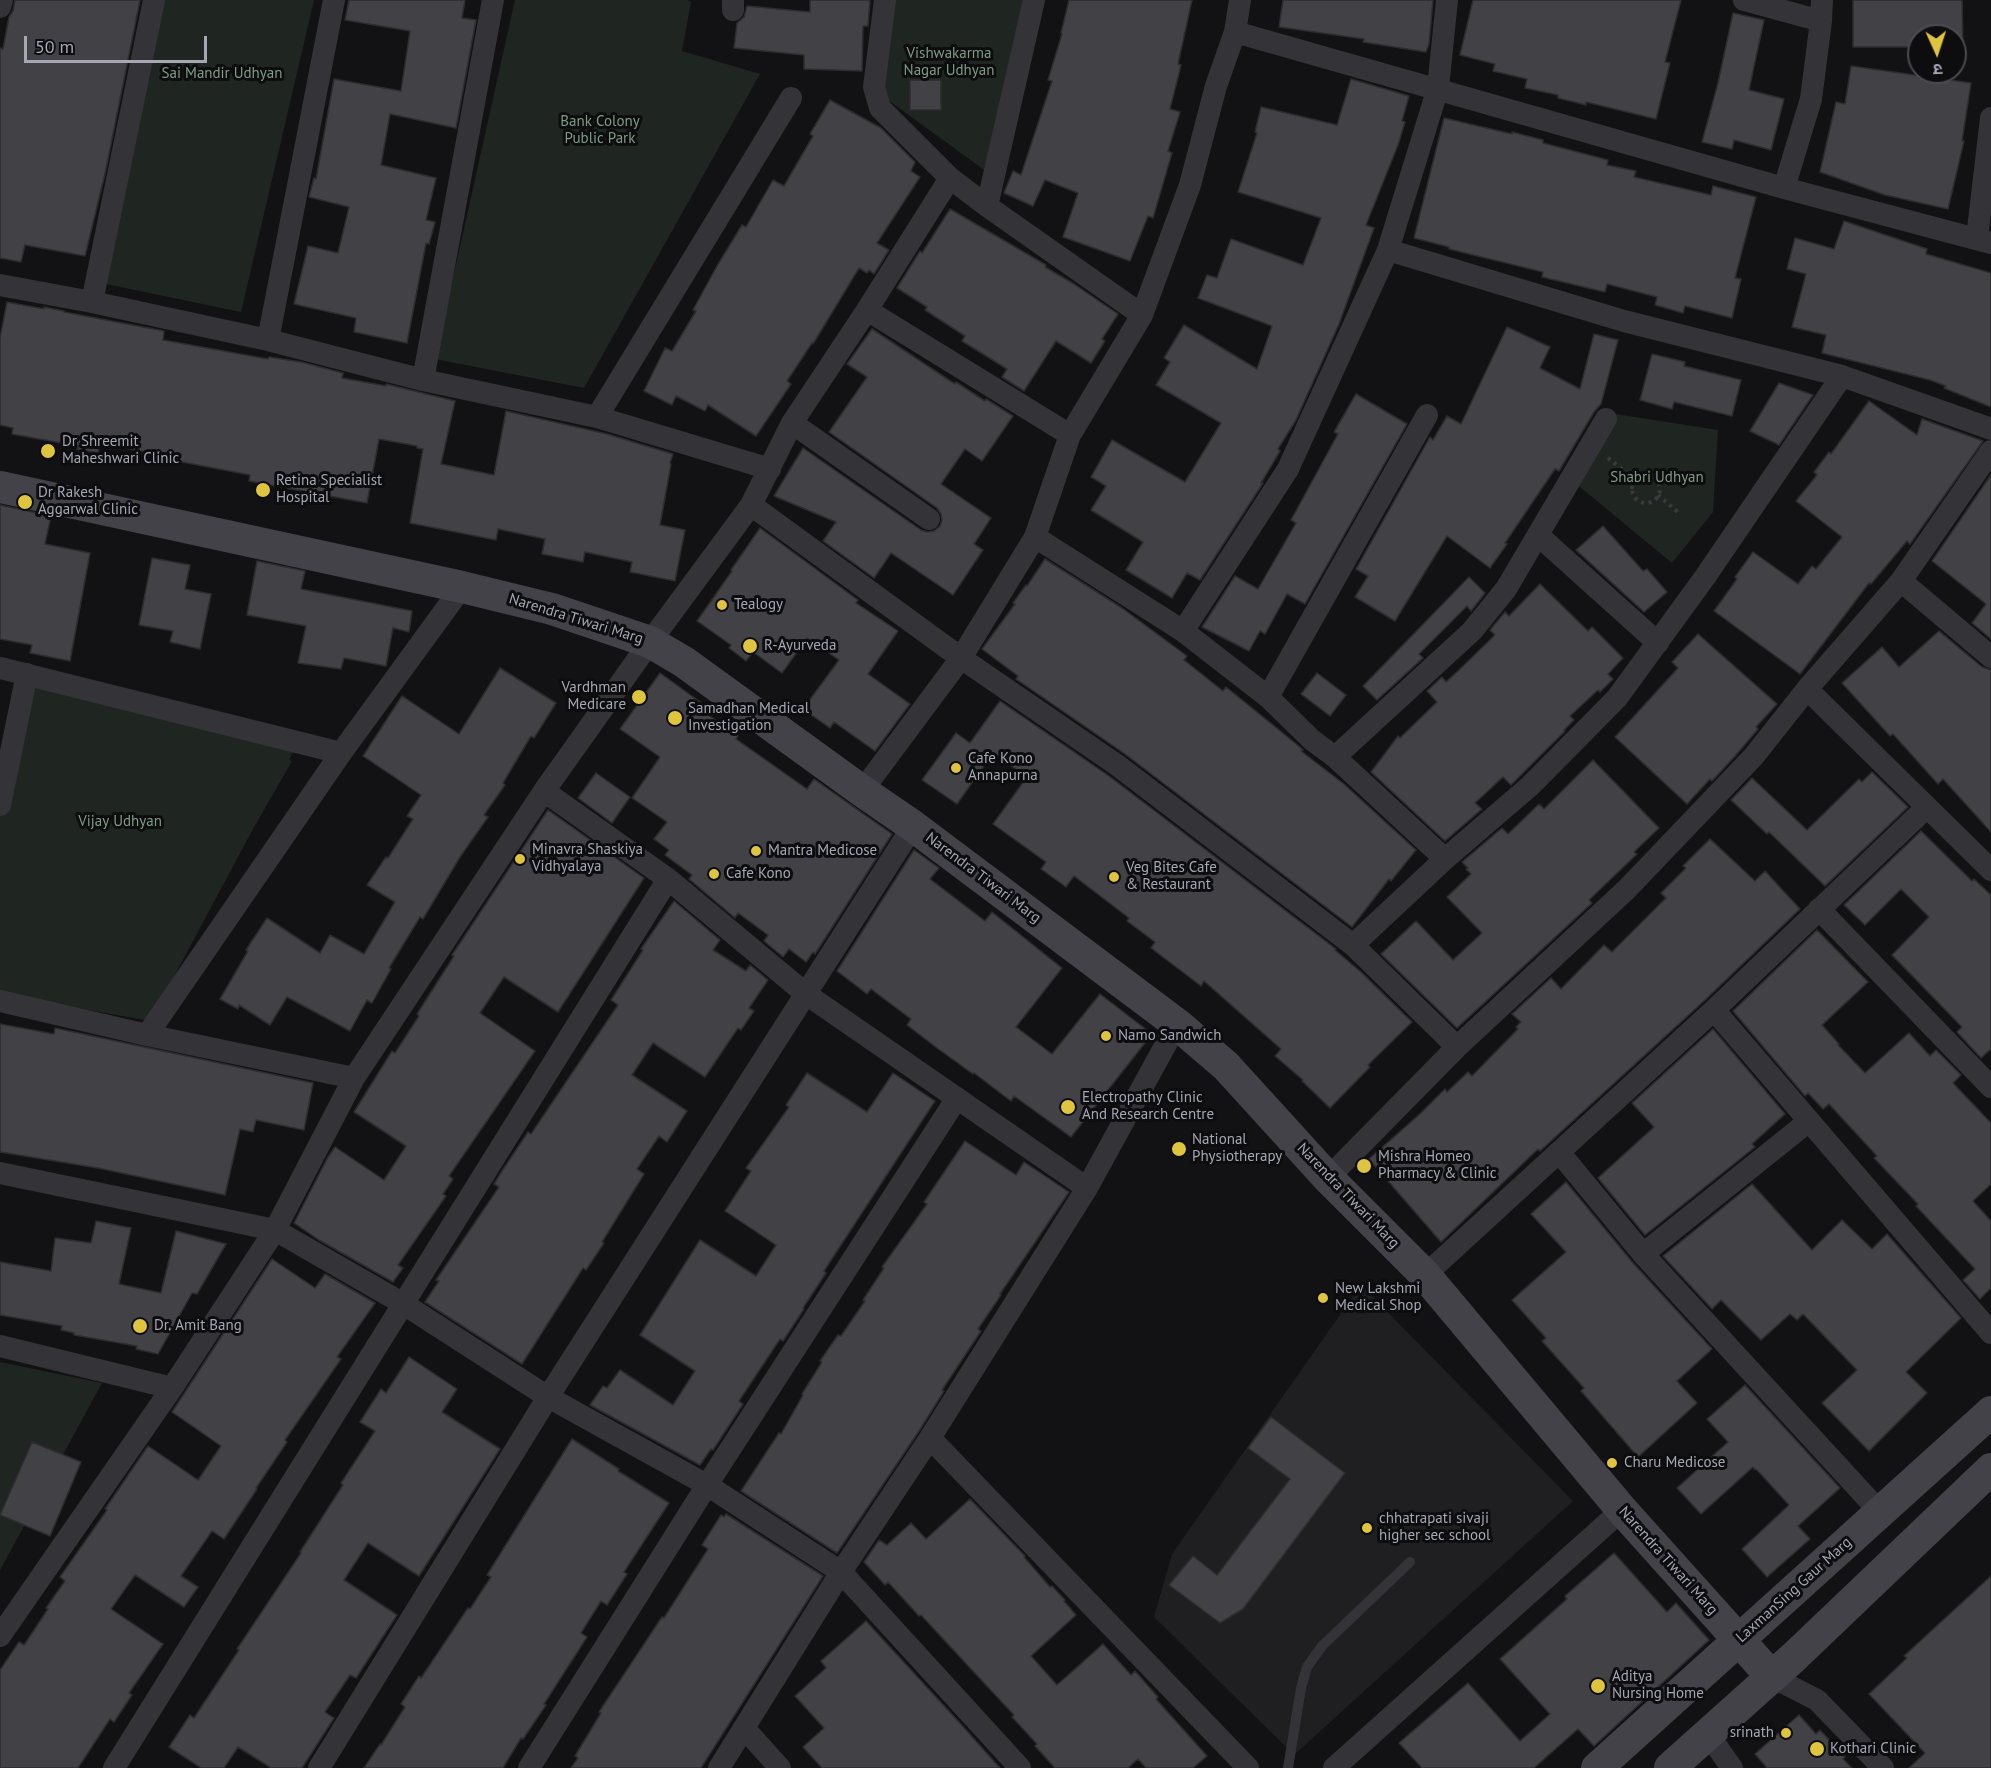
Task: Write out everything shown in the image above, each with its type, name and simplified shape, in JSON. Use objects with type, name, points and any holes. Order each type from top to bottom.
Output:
[{"type":"street","points":[[0,8],[2,0]]},
{"type":"street","points":[[92,302],[154,0]]},
{"type":"street","points":[[268,340],[334,0]]},
{"type":"street","points":[[423,380],[493,0]]},
{"type":"street","points":[[885,0],[874,87],[880,108],[950,178],[1142,315]]},
{"type":"street","points":[[987,206],[1034,0]]},
{"type":"street","points":[[862,791],[961,658],[1035,537],[1070,435],[1142,315],[1190,185],[1216,86],[1235,32],[1240,0]]},
{"type":"street","points":[[1183,631],[1288,469],[1388,250],[1438,88],[1447,0]]},
{"type":"street","points":[[1744,0],[1822,10],[1811,99],[1784,188]]},
{"type":"street","points":[[1235,32],[1784,188],[1984,240],[1991,118]]},
{"type":"street","points":[[597,417],[791,98]]},
{"type":"street","points":[[0,1636],[172,1389],[275,1230],[354,1078],[544,791],[751,505],[792,423],[950,178]]},
{"type":"street","points":[[1388,250],[1624,321],[1842,376],[1991,429]]},
{"type":"street","points":[[0,285],[92,302],[268,340],[423,380],[597,417],[770,469]]},
{"type":"street","points":[[867,309],[1070,435]]},
{"type":"street","points":[[1353,945],[1530,786],[1617,698],[1658,643],[1842,376]]},
{"type":"street","points":[[1268,697],[1427,415]]},
{"type":"street","points":[[1335,758],[1472,631],[1506,589],[1606,418]]},
{"type":"street","points":[[792,423],[929,519]]},
{"type":"street","points":[[1328,1178],[1458,1047],[1627,889],[1754,756],[1806,689],[1901,581],[1991,451]]},
{"type":"street","name":"Narendra Tiwari Marg","points":[[0,487],[462,587],[552,609],[650,642],[684,662],[913,826],[1177,1024],[1226,1066],[1328,1178],[1425,1275],[1622,1510],[1772,1677]]},
{"type":"street","points":[[751,505],[961,658],[1117,765],[1353,945],[1458,1047]]},
{"type":"street","points":[[1538,535],[1658,643]]},
{"type":"street","points":[[1035,537],[1183,631],[1268,697],[1312,740],[1335,758],[1445,860]]},
{"type":"street","points":[[1901,581],[1991,657]]},
{"type":"street","points":[[147,1035],[341,753],[462,587]]},
{"type":"street","points":[[0,668],[341,753]]},
{"type":"street","points":[[0,804],[27,674]]},
{"type":"street","points":[[1806,689],[1991,870]]},
{"type":"street","points":[[544,791],[668,879],[806,994],[1087,1188]]},
{"type":"street","points":[[1425,1275],[1714,1010],[1927,807]]},
{"type":"street","points":[[319,1768],[548,1397],[913,826]]},
{"type":"street","points":[[114,1768],[668,879]]},
{"type":"street","points":[[1819,909],[1991,1087]]},
{"type":"street","points":[[0,1001],[147,1035],[354,1078]]},
{"type":"street","points":[[1714,1010],[1991,1333]]},
{"type":"street","points":[[719,1768],[1087,1188],[1177,1024]]},
{"type":"street","points":[[529,1768],[706,1485],[957,1098]]},
{"type":"street","points":[[1643,1254],[1809,1121]]},
{"type":"street","points":[[1559,1152],[1643,1254],[1880,1512]]},
{"type":"street","points":[[0,1173],[275,1230],[402,1303],[548,1397],[706,1485],[842,1572],[1020,1768]]},
{"type":"street","points":[[0,1346],[172,1389]]},
{"type":"street","name":"LaxmanSing Gaur Marg","points":[[1597,1768],[1991,1412]]},
{"type":"street","points":[[930,1438],[1248,1768]]},
{"type":"street","points":[[1670,1768],[1772,1677],[1991,1469]]},
{"type":"street","points":[[1334,1768],[1622,1510]]},
{"type":"street","points":[[1772,1677],[1817,1700],[1883,1768]]},
{"type":"street","points":[[744,1728],[780,1768]]},
{"type":"street","points":[[1708,1734],[1732,1768]]},
{"type":"lane","points":[[1288,1768],[1301,1688],[1307,1667],[1322,1647],[1410,1562]]},
{"type":"path","points":[[1606,457],[1636,480]]},
{"type":"path","points":[[1643,476],[1655,479],[1659,487],[1658,495],[1651,502],[1647,503],[1635,497],[1632,488],[1636,480],[1643,476]]},
{"type":"path","points":[[1658,495],[1680,514]]},
{"type":"shaded area","name":"chhatrapati sivaji higher sec school","points":[[1361,1285],[1573,1501],[1294,1755],[1154,1617],[1172,1554]]},
{"type":"green space","name":"Sai Mandir Udhyan","points":[[161,0],[314,0],[241,312],[106,284]]},
{"type":"green space","name":"Bank Colony Public Park","points":[[515,0],[687,0],[691,2],[682,51],[760,74],[584,388],[435,359]]},
{"type":"green space","name":"Vishwakarma Nagar Udhyan","points":[[896,0],[1025,0],[987,172],[881,95]]},
{"type":"green space","name":"Shabri Udhyan","points":[[1609,413],[1718,430],[1713,512],[1672,563],[1574,482]]},
{"type":"green space","name":"Vijay Udhyan","points":[[27,674],[297,744],[289,760],[292,761],[150,1021],[0,994],[0,802]]},
{"type":"green space","points":[[0,1362],[102,1383],[0,1570]]},
{"type":"building","points":[[15,0],[140,0],[105,174],[85,256],[25,245],[21,262],[0,258],[0,48],[3,49]]},
{"type":"building","points":[[349,0],[465,0],[462,18],[476,20],[456,128],[390,114],[381,165],[436,178],[426,220],[435,222],[429,244],[426,243],[407,343],[354,332],[356,318],[294,304],[308,246],[338,253],[349,207],[309,197],[314,178],[316,179],[334,79],[401,91],[410,31],[345,20]]},
{"type":"building","points":[[810,0],[870,0],[868,26],[863,26],[862,71],[804,69],[804,55],[734,48],[737,23],[744,17],[747,6],[810,12]]},
{"type":"building","points":[[1069,0],[1192,0],[1178,64],[1181,65],[1170,109],[1180,112],[1168,151],[1172,153],[1153,218],[1148,216],[1130,261],[1063,237],[1078,193],[1045,180],[1033,206],[1004,193],[1013,171],[1021,175],[1052,81],[1048,80],[1062,34]]},
{"type":"building","points":[[1283,0],[1433,0],[1429,44],[1426,52],[1363,42],[1364,39],[1279,27]]},
{"type":"building","points":[[1473,0],[1681,0],[1665,62],[1670,63],[1656,119],[1586,102],[1586,105],[1558,98],[1558,95],[1525,88],[1527,79],[1493,71],[1495,64],[1460,55]]},
{"type":"building","points":[[1853,0],[1962,0],[1963,24],[1907,24],[1907,47],[1853,47]]},
{"type":"building","points":[[1733,13],[1764,20],[1749,90],[1784,99],[1771,150],[1734,140],[1732,149],[1702,142]]},
{"type":"building","points":[[1851,66],[1907,74],[1907,84],[1971,83],[1962,141],[1964,141],[1948,209],[1885,195],[1820,172],[1836,102],[1845,104]]},
{"type":"building","points":[[1351,79],[1409,96],[1398,145],[1366,225],[1374,228],[1339,324],[1296,420],[1278,449],[1280,451],[1261,483],[1263,483],[1200,580],[1187,573],[1172,598],[1126,570],[1143,542],[1091,510],[1106,486],[1091,477],[1112,440],[1185,482],[1221,423],[1156,385],[1170,362],[1164,358],[1184,325],[1257,369],[1272,326],[1198,298],[1207,275],[1217,278],[1231,239],[1303,265],[1321,218],[1238,192],[1257,133],[1255,132],[1261,107],[1337,125]]},
{"type":"building","points":[[910,80],[941,80],[941,110],[910,110]]},
{"type":"building","points":[[830,100],[881,128],[915,162],[911,171],[920,177],[877,243],[889,250],[874,274],[869,270],[867,273],[859,268],[813,344],[787,381],[791,384],[756,436],[708,405],[705,411],[676,396],[672,405],[644,391],[665,348],[672,351],[696,311],[693,310],[742,225],[746,227],[773,180],[784,186],[813,136],[810,134]]},
{"type":"building","points":[[1444,118],[1512,134],[1512,132],[1543,140],[1543,143],[1608,160],[1607,165],[1636,171],[1634,177],[1711,195],[1713,186],[1756,197],[1735,278],[1741,279],[1732,318],[1685,306],[1683,313],[1655,305],[1657,297],[1607,284],[1605,292],[1542,277],[1543,272],[1414,238]]},
{"type":"building","points":[[950,209],[1046,265],[1045,267],[1118,314],[1102,339],[1105,341],[1091,363],[1056,341],[1024,391],[1002,377],[1007,369],[962,341],[965,336],[925,310],[927,307],[897,288]]},
{"type":"building","points":[[1844,221],[1927,249],[1926,254],[1991,273],[1991,407],[1930,380],[1822,353],[1826,335],[1792,327],[1806,274],[1787,269],[1795,238],[1834,249]]},
{"type":"building","points":[[7,302],[44,309],[44,307],[164,331],[163,340],[268,359],[269,357],[301,362],[343,373],[342,378],[386,386],[386,384],[455,401],[441,464],[494,475],[506,411],[607,434],[673,454],[660,525],[685,530],[675,581],[630,572],[632,562],[585,552],[583,562],[542,554],[545,539],[498,529],[496,540],[410,523],[423,449],[417,446],[379,439],[367,503],[249,481],[250,475],[151,456],[151,453],[100,443],[98,453],[77,449],[78,446],[12,434],[13,428],[0,425],[0,338]]},
{"type":"building","points":[[1507,327],[1550,347],[1540,368],[1580,389],[1594,334],[1618,340],[1601,404],[1559,471],[1555,469],[1490,568],[1447,536],[1395,621],[1355,597],[1368,576],[1356,569],[1430,437],[1433,440],[1447,416],[1461,424]]},
{"type":"building","points":[[872,329],[955,384],[956,382],[1013,416],[982,461],[965,449],[941,484],[991,518],[974,544],[983,550],[953,595],[891,553],[874,578],[823,541],[836,522],[774,496],[803,448],[921,530],[934,531],[940,526],[941,514],[937,508],[829,432],[867,377],[847,364]]},
{"type":"building","points":[[1652,354],[1685,362],[1684,366],[1741,380],[1732,416],[1674,402],[1672,409],[1640,400]]},
{"type":"building","points":[[1779,383],[1813,395],[1779,445],[1750,431]]},
{"type":"building","points":[[1356,394],[1407,424],[1305,604],[1287,594],[1265,634],[1260,631],[1249,651],[1202,627],[1235,576],[1258,589],[1296,523],[1291,520],[1338,434],[1334,432]]},
{"type":"building","points":[[1869,401],[1917,435],[1922,419],[1983,441],[1910,544],[1907,541],[1871,584],[1869,583],[1800,674],[1714,611],[1753,552],[1798,584],[1812,566],[1816,569],[1842,537],[1796,501],[1817,475],[1814,472],[1829,452],[1831,454]]},
{"type":"building","points":[[1991,475],[1991,639],[1972,623],[1986,604],[1932,561]]},
{"type":"building","points":[[0,505],[51,516],[45,544],[90,553],[70,661],[30,653],[32,645],[0,639]]},
{"type":"building","points":[[1603,526],[1643,571],[1647,569],[1667,592],[1644,612],[1576,550]]},
{"type":"building","points":[[760,528],[858,600],[856,603],[898,631],[868,674],[910,704],[875,751],[834,722],[830,728],[803,709],[839,660],[807,638],[782,673],[753,652],[746,661],[729,648],[731,645],[697,621]]},
{"type":"building","points":[[152,558],[190,565],[185,589],[211,594],[200,649],[170,642],[173,631],[139,625]]},
{"type":"building","points":[[1045,559],[1122,608],[1187,656],[1184,660],[1223,691],[1226,687],[1273,725],[1303,750],[1301,751],[1344,784],[1416,850],[1391,881],[1389,879],[1352,927],[1125,754],[1016,679],[1018,676],[982,649]]},
{"type":"building","points":[[257,561],[305,571],[301,589],[412,611],[409,632],[393,628],[386,666],[344,658],[341,669],[298,663],[306,626],[247,615]]},
{"type":"building","points":[[1469,577],[1485,593],[1471,611],[1467,606],[1419,654],[1423,658],[1377,700],[1363,686]]},
{"type":"building","points":[[1540,584],[1588,631],[1592,627],[1623,658],[1608,674],[1613,679],[1570,716],[1574,720],[1565,731],[1511,785],[1503,777],[1475,803],[1482,809],[1445,841],[1371,772],[1398,736],[1400,738],[1437,702],[1427,691],[1442,677],[1446,682],[1458,671],[1495,635],[1490,630],[1505,612],[1509,616]]},
{"type":"building","points":[[1939,631],[1982,667],[1991,670],[1991,832],[1943,779],[1938,784],[1893,734],[1890,736],[1842,683],[1882,647],[1899,667]]},
{"type":"building","points":[[1698,634],[1777,704],[1756,727],[1758,729],[1735,756],[1687,804],[1615,737],[1678,668],[1672,662]]},
{"type":"building","points":[[500,668],[556,703],[534,738],[531,736],[503,783],[505,785],[484,815],[488,817],[460,857],[423,919],[420,917],[389,968],[391,969],[372,1003],[367,1000],[350,1031],[287,997],[270,1025],[239,1005],[238,1009],[220,999],[248,951],[246,950],[267,918],[320,953],[330,935],[364,954],[395,902],[367,885],[413,819],[407,816],[421,795],[363,756],[402,696],[459,734]]},
{"type":"building","points":[[660,673],[703,704],[700,709],[738,736],[736,739],[807,789],[814,779],[892,834],[815,954],[813,952],[806,962],[789,949],[783,957],[764,941],[768,935],[738,913],[735,918],[689,879],[692,875],[665,855],[669,850],[654,839],[667,822],[632,798],[660,757],[620,729]]},
{"type":"building","points":[[1317,673],[1346,695],[1330,716],[1301,694]]},
{"type":"building","points":[[1000,701],[1109,776],[1336,949],[1412,1022],[1368,1065],[1370,1067],[1330,1108],[1275,1056],[1281,1049],[1204,981],[1201,986],[1151,948],[1155,942],[1127,921],[1129,918],[1074,876],[1066,887],[1041,869],[1046,862],[993,824],[1027,777],[993,753],[957,804],[922,780],[956,733],[970,743]]},
{"type":"building","points":[[1593,760],[1659,828],[1634,852],[1637,854],[1589,900],[1592,903],[1457,1028],[1381,954],[1416,921],[1453,960],[1482,933],[1447,897],[1471,874],[1462,862],[1502,828],[1508,834],[1539,804],[1544,809]]},
{"type":"building","points":[[1872,772],[1908,807],[1825,886],[1769,832],[1767,834],[1731,800],[1752,778],[1807,830],[1859,779],[1862,782]]},
{"type":"building","points":[[596,773],[630,797],[612,823],[578,798]]},
{"type":"building","points":[[548,810],[644,878],[558,1012],[504,977],[480,1013],[535,1051],[449,1176],[453,1179],[443,1194],[446,1196],[398,1265],[403,1268],[393,1282],[319,1240],[294,1223],[335,1147],[384,1180],[406,1146],[354,1112],[392,1051],[395,1053],[419,1016],[417,1014],[454,956],[452,955]]},
{"type":"building","points":[[1921,831],[1972,881],[1974,879],[1991,895],[1991,1049],[1981,1058],[1957,1032],[1962,1027],[1892,955],[1929,917],[1901,889],[1865,925],[1844,905]]},
{"type":"building","points":[[1710,839],[1755,881],[1765,871],[1800,909],[1705,1000],[1540,1151],[1538,1149],[1441,1242],[1369,1159],[1445,1089],[1447,1092],[1468,1072],[1472,1076],[1518,1029],[1516,1027],[1521,1022],[1512,1014],[1551,978],[1561,989],[1604,945],[1612,952],[1666,898],[1661,893],[1686,868],[1683,866]]},
{"type":"building","points":[[914,850],[939,868],[930,879],[985,921],[992,912],[1062,968],[1016,1027],[1052,1054],[1100,994],[1152,1034],[1071,1137],[1014,1096],[1011,1101],[907,1025],[911,1019],[871,989],[867,994],[837,971]]},
{"type":"building","points":[[674,901],[720,940],[713,950],[746,971],[750,965],[768,980],[749,1008],[754,1011],[741,1030],[738,1028],[705,1077],[653,1043],[632,1075],[687,1111],[667,1142],[659,1136],[637,1169],[644,1174],[602,1242],[604,1243],[586,1270],[583,1268],[522,1364],[425,1302],[439,1281],[436,1280],[499,1187],[494,1184],[504,1168],[528,1132],[531,1134],[618,1005],[611,1000],[643,950],[641,949]]},
{"type":"building","points":[[1817,930],[1868,982],[1822,1025],[1838,1045],[1865,1073],[1909,1033],[1930,1056],[1936,1050],[1961,1075],[1953,1083],[1991,1123],[1991,1184],[1973,1201],[1991,1221],[1991,1288],[1980,1299],[1963,1280],[1975,1269],[1916,1206],[1918,1204],[1874,1158],[1877,1156],[1829,1104],[1823,1109],[1808,1093],[1805,1096],[1733,1011]]},
{"type":"building","points":[[0,1024],[54,1034],[55,1028],[313,1083],[304,1130],[256,1120],[253,1132],[240,1129],[225,1195],[98,1168],[0,1152]]},
{"type":"building","points":[[1713,1029],[1785,1114],[1752,1144],[1755,1147],[1645,1235],[1598,1178],[1654,1127],[1632,1103]]},
{"type":"building","points":[[807,1073],[867,1112],[893,1073],[935,1101],[824,1271],[826,1273],[804,1309],[783,1341],[780,1339],[739,1401],[743,1404],[713,1450],[711,1449],[700,1465],[590,1405],[603,1386],[607,1388],[620,1370],[673,1405],[695,1371],[640,1335],[700,1240],[756,1276],[776,1245],[725,1211],[751,1171],[746,1168],[789,1107],[786,1105]]},
{"type":"building","points":[[965,1141],[1016,1175],[1024,1162],[1069,1192],[978,1329],[981,1331],[942,1390],[944,1391],[919,1431],[837,1553],[741,1491],[779,1433],[781,1434],[822,1362],[820,1361],[838,1335],[841,1336],[865,1301],[863,1300],[884,1268],[882,1267],[927,1204],[924,1202]]},
{"type":"building","points":[[1566,1182],[1633,1263],[1712,1349],[1677,1381],[1697,1403],[1638,1457],[1581,1391],[1584,1388],[1542,1341],[1546,1338],[1512,1300],[1566,1252],[1531,1214]]},
{"type":"building","points":[[1752,1184],[1812,1250],[1842,1220],[1872,1249],[1887,1234],[1961,1318],[1906,1372],[1927,1393],[1869,1451],[1822,1403],[1857,1370],[1803,1314],[1797,1320],[1790,1314],[1761,1340],[1721,1300],[1712,1309],[1663,1256]]},
{"type":"building","points":[[96,1221],[131,1228],[119,1284],[161,1293],[176,1231],[226,1244],[197,1294],[192,1293],[158,1354],[136,1349],[137,1346],[74,1335],[74,1333],[61,1330],[62,1326],[0,1315],[0,1262],[51,1271],[55,1238],[91,1243]]},
{"type":"building","points":[[272,1259],[315,1288],[325,1274],[375,1303],[337,1357],[341,1359],[285,1440],[287,1442],[224,1539],[212,1531],[181,1576],[198,1587],[184,1607],[135,1575],[111,1609],[163,1644],[129,1693],[132,1695],[114,1722],[110,1719],[78,1768],[0,1768],[0,1670],[19,1642],[24,1645],[48,1609],[46,1608],[65,1581],[60,1577],[148,1446],[198,1480],[221,1446],[172,1412]]},
{"type":"building","points":[[409,1357],[457,1389],[442,1412],[500,1449],[419,1576],[368,1543],[344,1580],[397,1615],[356,1678],[350,1675],[325,1712],[334,1718],[302,1768],[271,1768],[238,1747],[224,1768],[201,1768],[169,1747],[190,1715],[194,1718],[343,1485],[341,1483],[375,1431],[360,1422],[381,1389],[386,1393]]},
{"type":"building","points":[[1745,1385],[1840,1488],[1798,1526],[1810,1539],[1767,1577],[1742,1549],[1789,1505],[1756,1469],[1753,1467],[1701,1514],[1677,1488],[1728,1442],[1707,1419]]},
{"type":"building","points":[[1271,1417],[1345,1473],[1243,1609],[1220,1623],[1169,1585],[1193,1556],[1217,1575],[1290,1479],[1248,1448]]},
{"type":"building","points":[[572,1439],[669,1503],[624,1572],[627,1574],[607,1605],[601,1601],[581,1633],[587,1637],[544,1704],[546,1705],[523,1739],[521,1738],[503,1768],[364,1768],[405,1707],[401,1704],[419,1676],[421,1678],[491,1577],[487,1575]]},
{"type":"building","points":[[32,1442],[81,1462],[50,1536],[0,1515]]},
{"type":"building","points":[[970,1499],[1025,1556],[1076,1615],[1031,1656],[1057,1685],[1103,1644],[1131,1675],[1135,1671],[1158,1697],[1156,1699],[1207,1756],[1193,1768],[1146,1768],[1138,1759],[1128,1768],[1055,1768],[1012,1717],[1014,1715],[921,1615],[919,1616],[888,1582],[885,1585],[864,1562],[879,1540],[887,1545],[911,1523],[926,1539]]},
{"type":"building","points":[[726,1514],[823,1576],[701,1768],[571,1768],[578,1758],[575,1756],[601,1713],[599,1712],[662,1617],[664,1618],[708,1549],[702,1545],[721,1515],[724,1517]]},
{"type":"building","points":[[1614,1553],[1667,1612],[1676,1603],[1709,1640],[1594,1746],[1578,1729],[1534,1768],[1422,1768],[1399,1743],[1468,1683],[1520,1741],[1550,1714],[1500,1659],[1567,1599],[1565,1596]]},
{"type":"building","points":[[1991,1576],[1991,1768],[1909,1768],[1925,1753],[1869,1694],[1907,1658],[1904,1656]]},
{"type":"building","points":[[866,1621],[1000,1768],[822,1768],[803,1747],[824,1728],[795,1696],[826,1668],[821,1661]]},
{"type":"building","points":[[1799,1715],[1816,1734],[1820,1730],[1852,1768],[1767,1768],[1755,1754]]},
{"type":"place","name":"Dr Shreemit Maheshwari Clinic","points":[[48,451]]},
{"type":"place","name":"Retina Specialist Hospital","points":[[263,490]]},
{"type":"place","name":"Dr Rakesh Aggarwal Clinic","points":[[25,502]]},
{"type":"place","name":"Tealogy","points":[[722,605]]},
{"type":"place","name":"R-Ayurveda","points":[[750,646]]},
{"type":"place","name":"Vardhman Medicare","points":[[639,697]]},
{"type":"place","name":"Samadhan Medical Investigation","points":[[675,718]]},
{"type":"place","name":"Cafe Kono Annapurna","points":[[956,768]]},
{"type":"place","name":"Mantra Medicose","points":[[756,851]]},
{"type":"place","name":"Minavra Shaskiya Vidhyalaya","points":[[520,859]]},
{"type":"place","name":"Cafe Kono","points":[[714,874]]},
{"type":"place","name":"Veg Bites Cafe & Restaurant","points":[[1114,877]]},
{"type":"place","name":"Namo Sandwich","points":[[1106,1036]]},
{"type":"place","name":"Electropathy Clinic And Research Centre","points":[[1068,1107]]},
{"type":"place","name":"National Physiotherapy","points":[[1179,1149]]},
{"type":"place","name":"Mishra Homeo Pharmacy & Clinic","points":[[1364,1166]]},
{"type":"place","name":"New Lakshmi Medical Shop","points":[[1323,1298]]},
{"type":"place","name":"Dr. Amit Bang","points":[[140,1326]]},
{"type":"place","name":"Charu Medicose","points":[[1612,1463]]},
{"type":"place","name":"chhatrapati sivaji higher sec school","points":[[1367,1528]]},
{"type":"place","name":"Aditya Nursing Home","points":[[1598,1686]]},
{"type":"place","name":"srinath","points":[[1786,1733]]},
{"type":"place","name":"Kothari Clinic","points":[[1817,1749]]}]
